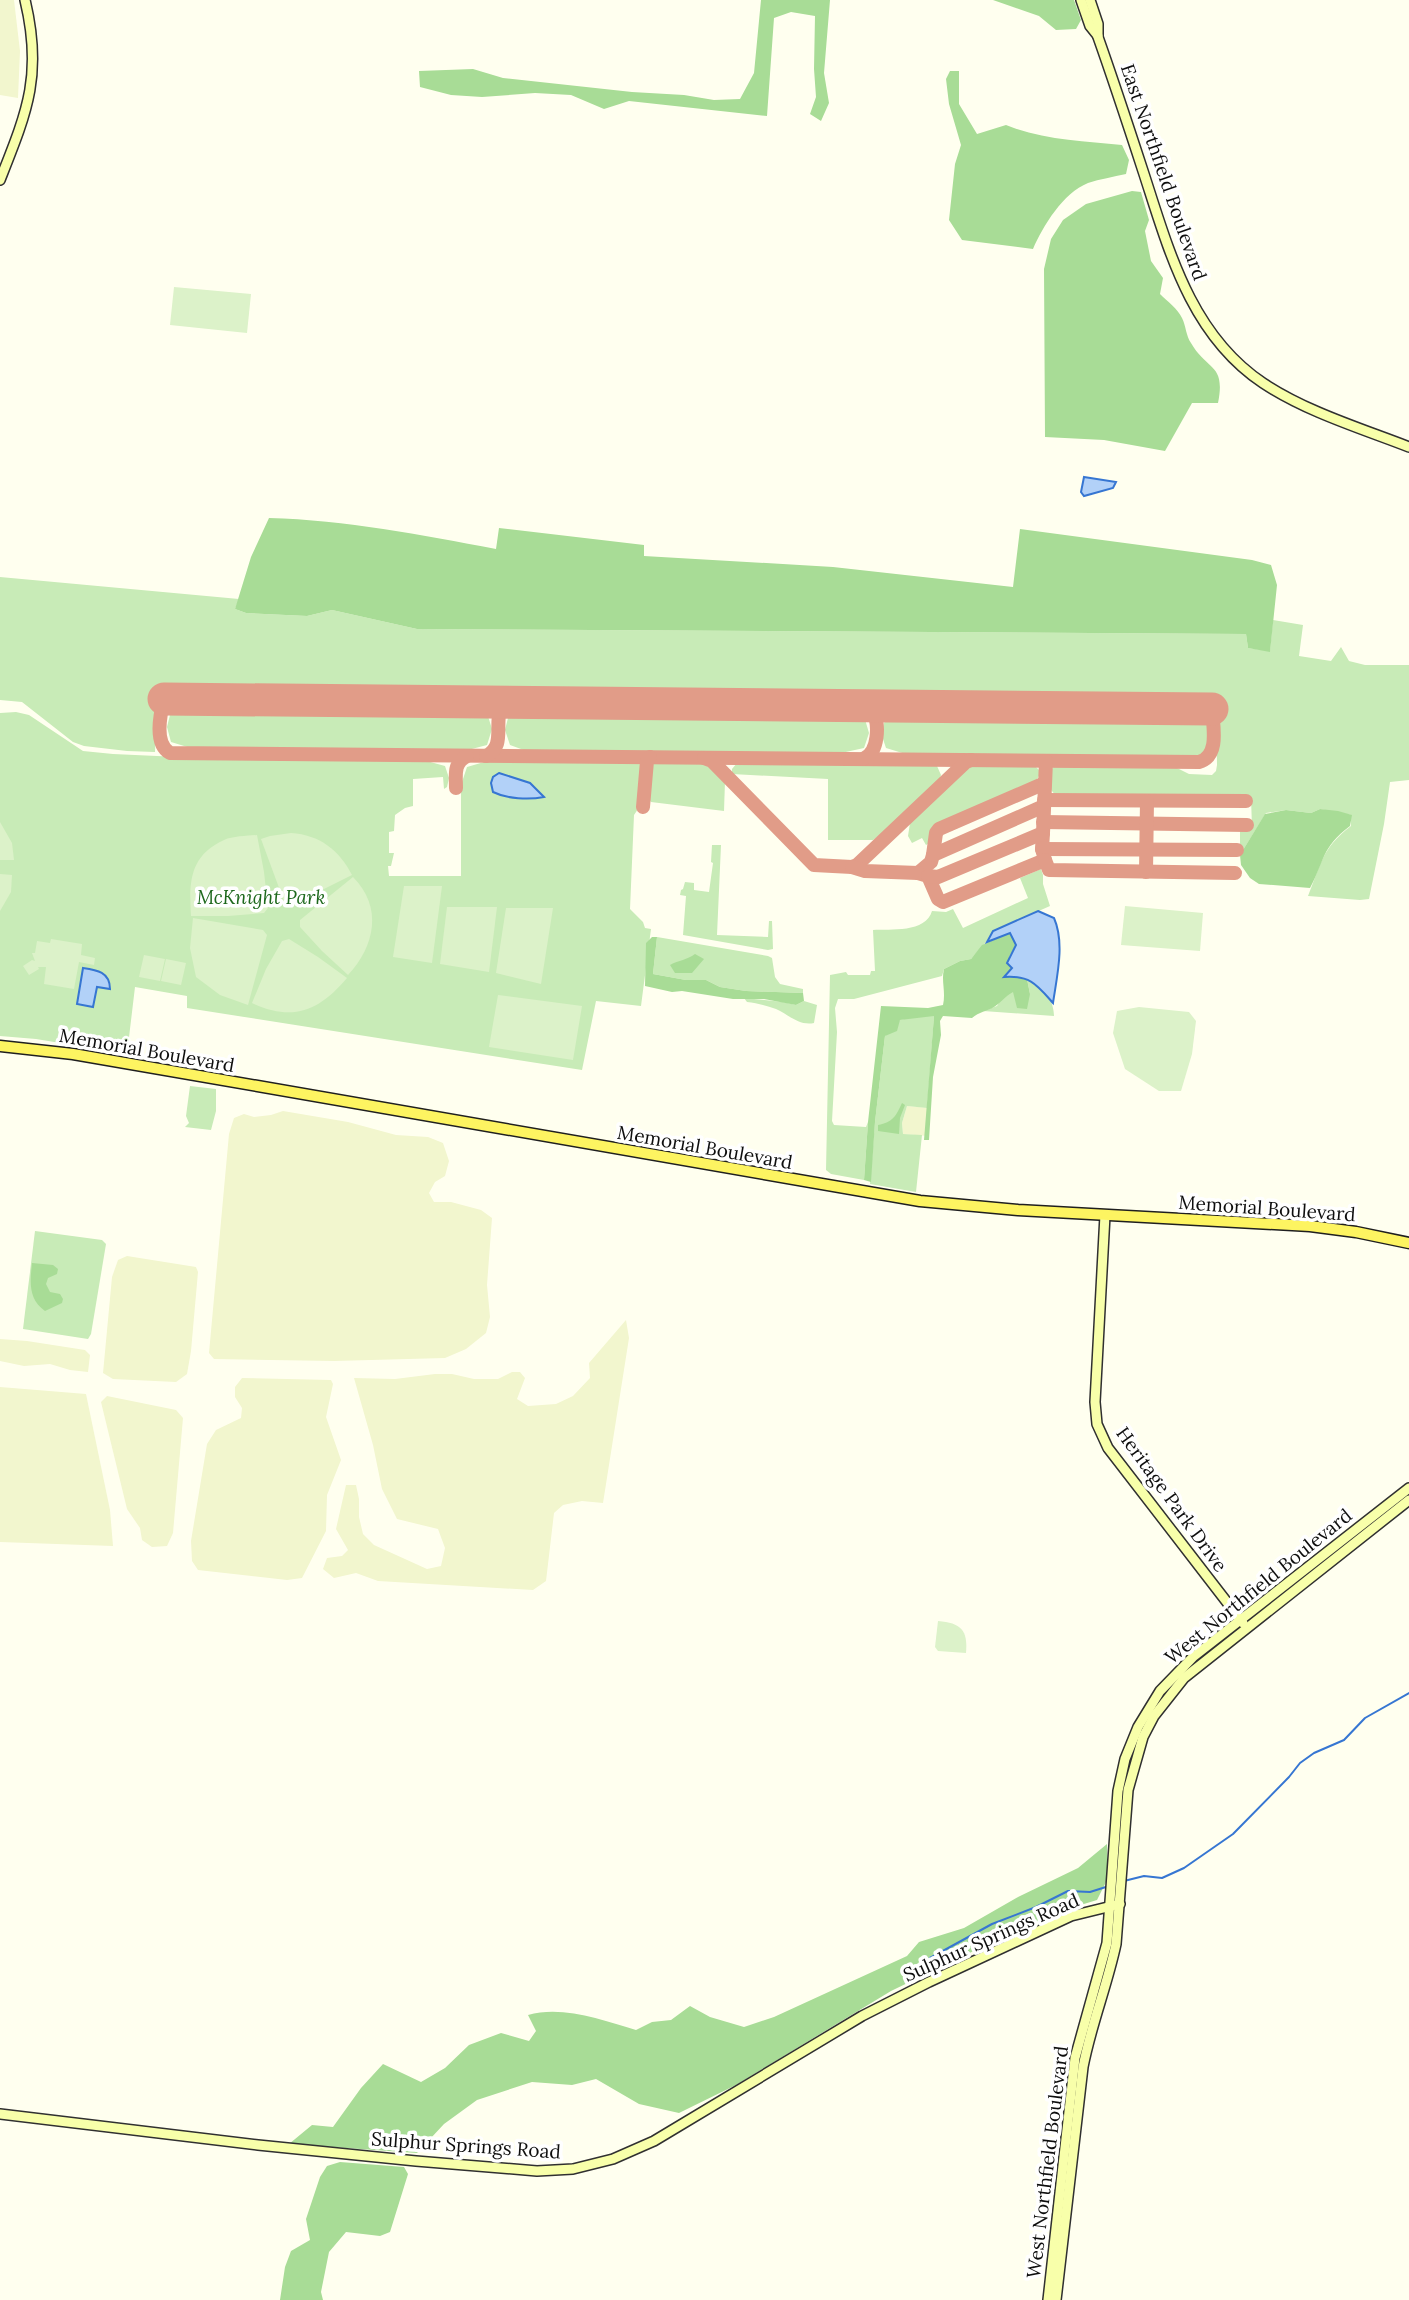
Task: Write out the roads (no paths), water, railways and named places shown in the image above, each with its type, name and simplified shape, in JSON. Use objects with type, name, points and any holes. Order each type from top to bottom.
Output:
[{"type":"main road","points":[[0,180],[22,124],[33,76],[31,23],[25,0]]},
{"type":"main road","name":"East Northfield Boulevard","points":[[1081,0],[1090,26],[1098,37],[1169,251],[1196,312],[1216,340],[1237,363],[1291,400],[1409,447]]},
{"type":"main road","name":"East Northfield Boulevard","points":[[1090,0],[1098,24],[1098,37]]},
{"type":"main road","name":"Memorial Boulevard","points":[[0,1046],[73,1054],[869,1194],[957,1205],[1312,1227],[1356,1232],[1409,1243]]},
{"type":"main road","name":"Heritage Park Drive","points":[[1105,1215],[1095,1404],[1097,1424],[1108,1448],[1243,1623]]},
{"type":"main road","name":"West Northfield Boulevard","points":[[1280,1595],[1409,1488]]},
{"type":"main road","name":"West Northfield Boulevard","points":[[1056,2300],[1083,2067],[1088,2040],[1116,1944],[1116,1889],[1128,1790],[1143,1737],[1154,1716],[1184,1678],[1243,1623],[1409,1500]]},
{"type":"main road","name":"West Northfield Boulevard","points":[[1048,2300],[1075,2058],[1101,1972],[1115,1905]]},
{"type":"main road","name":"Sulphur Springs Road","points":[[0,2114],[403,2160],[537,2171],[573,2169],[613,2159],[654,2141],[862,2017],[929,1982],[1071,1916],[1115,1905]]},
{"type":"water","points":[[1084,477],[1116,482],[1113,488],[1084,496],[1081,492]]},
{"type":"water","points":[[499,773],[530,783],[544,797],[518,798],[493,792],[491,783],[493,777]]},
{"type":"water","points":[[1038,911],[1054,918],[1059,938],[1053,1003],[1032,982],[1004,977],[1012,968],[1007,963],[1016,945],[1010,933],[987,942],[993,931]]},
{"type":"water","points":[[83,968],[102,973],[108,979],[110,989],[97,987],[93,1007],[77,1004]]},
{"type":"waterway","points":[[1124,1881],[1144,1876],[1162,1878],[1184,1868],[1233,1834],[1300,1763],[1314,1753],[1344,1740],[1365,1718],[1409,1693]]},
{"type":"waterway","points":[[930,1958],[992,1924],[1068,1891],[1090,1892],[1109,1886]]},
{"type":"park label","name":"McKnight Park","points":[[261,897]]}]
